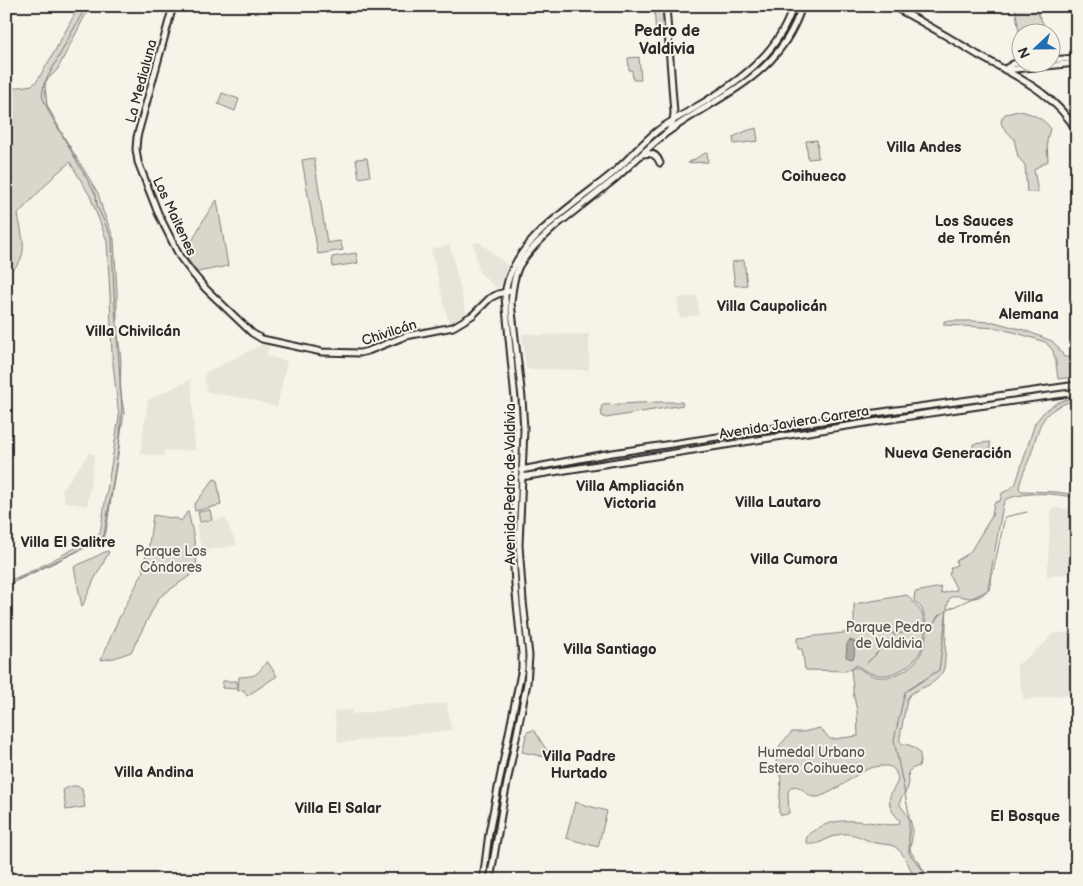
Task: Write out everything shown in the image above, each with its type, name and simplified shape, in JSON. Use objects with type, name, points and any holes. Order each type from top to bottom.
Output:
[{"type":"main road","name":"La Medialuna","points":[[138,162],[137,137],[173,6]]},
{"type":"main road","points":[[666,6],[674,113],[669,131]]},
{"type":"main road","name":"Avenida Pedro de Valdivia","points":[[483,880],[495,800],[522,668],[513,552],[517,431],[506,292],[511,273],[519,257],[538,232],[614,172],[657,131],[724,90],[760,61],[781,34],[793,6]]},
{"type":"main road","name":"Avenida Pedro de Valdivia","points":[[490,880],[529,668],[519,549],[524,429],[512,314],[512,291],[518,268],[534,246],[547,233],[669,131],[741,86],[765,67],[778,53],[788,37],[802,6]]},
{"type":"main road","points":[[892,6],[1023,79],[1048,97],[1077,131]]},
{"type":"main road","points":[[1060,59],[1077,58]]},
{"type":"main road","points":[[1004,70],[1077,63]]},
{"type":"main road","points":[[1004,70],[1010,66]]},
{"type":"main road","points":[[639,157],[646,153],[652,154],[656,156],[660,163]]},
{"type":"main road","name":"Los Maitenes","points":[[138,162],[158,213],[185,264],[212,294],[252,333],[262,339]]},
{"type":"main road","name":"Chivilcán","points":[[262,339],[322,352],[360,353],[406,336],[453,327],[473,315],[490,298],[512,291]]},
{"type":"main road","name":"Avenida Javiera Carrera","points":[[516,470],[606,454],[868,414],[1077,385]]},
{"type":"main road","name":"Avenida Javiera Carrera","points":[[515,477],[1077,392]]},
{"type":"shaded area","points":[[479,242],[510,267],[507,277],[497,289],[479,272],[473,243]]},
{"type":"shaded area","points":[[450,245],[467,317],[449,325],[431,249]]},
{"type":"shaded area","points":[[697,296],[699,315],[680,318],[677,298]]},
{"type":"shaded area","points":[[534,333],[537,335],[589,334],[589,370],[526,369],[522,334]]},
{"type":"shaded area","points":[[263,344],[269,345],[267,356],[287,361],[277,407],[250,399],[207,392],[204,376],[207,372]]},
{"type":"shaded area","points":[[191,379],[195,450],[164,451],[164,456],[140,454],[148,400]]},
{"type":"shaded area","points":[[89,453],[95,454],[87,506],[65,502],[62,490]]},
{"type":"shaded area","points":[[1051,508],[1077,509],[1077,558],[1075,558],[1074,572],[1047,577]]},
{"type":"shaded area","points":[[225,518],[237,545],[202,551],[196,524]]},
{"type":"shaded area","points":[[1077,631],[1077,694],[1024,700],[1016,666],[1045,643],[1052,634]]},
{"type":"shaded area","points":[[850,640],[855,642],[854,657],[852,659],[846,657],[847,644]]},
{"type":"shaded area","points":[[447,703],[451,730],[338,743],[334,711],[352,710],[353,714]]},
{"type":"green space","points":[[79,6],[90,6],[57,70],[46,81],[47,105],[98,193],[114,239],[117,326],[121,360],[120,388],[124,413],[106,532],[103,539],[6,586],[6,582],[34,570],[98,536],[119,417],[112,355],[107,241],[90,196],[70,162],[18,214],[23,240],[22,255],[14,268],[6,274],[6,89],[32,85],[37,81]]},
{"type":"green space","points":[[654,6],[664,6],[666,35],[656,36]]},
{"type":"green space","points":[[1015,6],[1034,6],[1042,22],[1017,22]]},
{"type":"green space","points":[[639,57],[641,80],[633,80],[632,70],[629,70],[628,58]]},
{"type":"green space","points":[[222,93],[239,99],[235,111],[218,104]]},
{"type":"green space","points":[[1019,111],[1036,116],[1050,128],[1047,141],[1048,161],[1034,170],[1037,193],[1027,192],[1025,165],[1018,157],[1014,139],[1001,123],[1005,114]]},
{"type":"green space","points":[[756,128],[758,141],[734,144],[733,137]]},
{"type":"green space","points":[[817,140],[818,158],[808,159],[806,141]]},
{"type":"green space","points":[[707,152],[708,162],[688,163]]},
{"type":"green space","points":[[314,158],[327,243],[340,241],[343,250],[318,254],[302,160]]},
{"type":"green space","points":[[367,158],[370,176],[359,178],[356,159]]},
{"type":"green space","points":[[217,200],[228,266],[198,272],[187,258],[188,252],[199,228]]},
{"type":"green space","points":[[356,253],[358,263],[333,267],[332,257]]},
{"type":"green space","points":[[744,260],[747,285],[735,286],[732,262]]},
{"type":"green space","points":[[944,321],[994,322],[1024,330],[1052,341],[1064,357],[1071,358],[1075,362],[1076,376],[1058,379],[1053,351],[1045,342],[997,328],[944,325]]},
{"type":"green space","points":[[1077,388],[1077,390],[933,410],[933,408]]},
{"type":"green space","name":"Humedal Urbano Estero Coihueco","points":[[1074,397],[1075,400],[1063,404],[1048,413],[1044,419],[1019,488],[1022,491],[1077,495],[1077,498],[1042,494],[1015,496],[1006,499],[1003,505],[988,589],[983,595],[977,597],[954,596],[950,598],[947,610],[943,671],[936,680],[912,693],[907,699],[900,741],[917,750],[920,754],[920,760],[919,766],[909,771],[909,785],[900,805],[911,823],[912,839],[910,851],[919,861],[929,880],[915,880],[903,855],[896,847],[891,845],[874,843],[851,834],[837,835],[817,843],[808,844],[806,841],[810,833],[829,823],[852,821],[887,825],[899,824],[900,821],[891,809],[889,800],[898,777],[891,767],[876,767],[863,772],[827,794],[818,797],[810,796],[799,787],[791,787],[788,792],[789,813],[781,815],[779,808],[781,779],[776,762],[780,745],[792,732],[803,732],[820,728],[830,739],[858,736],[857,711],[851,669],[857,667],[872,676],[886,677],[905,670],[916,660],[924,647],[926,624],[923,611],[914,600],[915,592],[941,587],[941,594],[957,590],[949,574],[950,568],[957,565],[956,561],[970,552],[992,516],[994,503],[1000,501],[1002,493],[1016,483],[1035,423],[1052,406]]},
{"type":"green space","points":[[682,402],[683,405],[606,418],[602,416],[601,407],[603,405]]},
{"type":"green space","points":[[926,407],[927,411],[756,438],[739,440],[738,436]]},
{"type":"green space","points":[[731,438],[731,442],[672,452],[672,448]]},
{"type":"green space","points":[[990,442],[990,454],[974,455],[973,444]]},
{"type":"green space","points":[[667,448],[668,452],[618,460],[617,455]]},
{"type":"green space","points":[[603,457],[608,462],[528,475],[527,470]]},
{"type":"green space","points":[[214,479],[217,480],[221,505],[195,511],[194,505]]},
{"type":"green space","points":[[210,510],[212,520],[200,522],[198,512]]},
{"type":"green space","name":"Parque Los Cóndores","points":[[188,511],[196,552],[195,572],[158,599],[131,652],[101,660],[118,620],[143,572],[142,565],[148,551],[153,515],[181,521]]},
{"type":"green space","points":[[107,551],[109,552],[82,607],[74,567]]},
{"type":"green space","name":"Parque Pedro de Valdivia","points":[[907,595],[922,614],[925,625],[922,648],[914,661],[908,666],[895,673],[884,675],[870,673],[857,665],[846,671],[805,669],[802,649],[798,649],[798,638],[852,632],[854,630],[854,604]]},
{"type":"green space","points":[[267,661],[277,676],[247,696],[244,690],[238,691],[239,677],[256,674]]},
{"type":"green space","points":[[223,681],[237,681],[237,689],[222,688]]},
{"type":"green space","points":[[534,730],[549,754],[545,757],[522,752],[527,732]]},
{"type":"green space","points":[[72,786],[82,789],[85,807],[66,810],[63,790]]},
{"type":"green space","points":[[575,802],[607,811],[598,847],[566,838]]},
{"type":"waterway","points":[[6,585],[98,541],[104,535],[119,447],[122,407],[112,239],[97,206],[96,195],[49,112],[42,96],[44,84],[86,6]]},
{"type":"waterway","points":[[931,880],[909,853],[909,814],[894,740],[905,692],[939,670],[947,610],[989,590],[1005,517],[1027,512]]},
{"type":"waterway","points":[[923,631],[930,630],[938,616],[947,610]]},
{"type":"waterway","points":[[885,632],[896,634],[919,630]]},
{"type":"waterway","points":[[867,663],[896,634]]},
{"type":"district","name":"Pedro de Valdivia","points":[[667,39]]},
{"type":"district","name":"Villa Andes","points":[[924,147]]},
{"type":"district","name":"Coihueco","points":[[814,176]]},
{"type":"district","name":"Los Sauces de Tromén","points":[[974,230]]},
{"type":"district","name":"Villa Caupolicán","points":[[772,306]]},
{"type":"district","name":"Villa Alemana","points":[[1029,306]]},
{"type":"district","name":"Villa Chivilcán","points":[[133,331]]},
{"type":"district","name":"Nueva Generación","points":[[948,453]]},
{"type":"district","name":"Villa Ampliación Victoria","points":[[630,494]]},
{"type":"district","name":"Villa Lautaro","points":[[778,502]]},
{"type":"district","name":"Villa El Salitre","points":[[68,542]]},
{"type":"district","name":"Villa Cumora","points":[[794,559]]},
{"type":"district","name":"Villa Santiago","points":[[610,649]]},
{"type":"district","name":"Villa Padre Hurtado","points":[[579,764]]},
{"type":"district","name":"Villa Andina","points":[[154,772]]},
{"type":"district","name":"Villa El Salar","points":[[338,808]]},
{"type":"district","name":"El Bosque","points":[[1025,816]]}]
